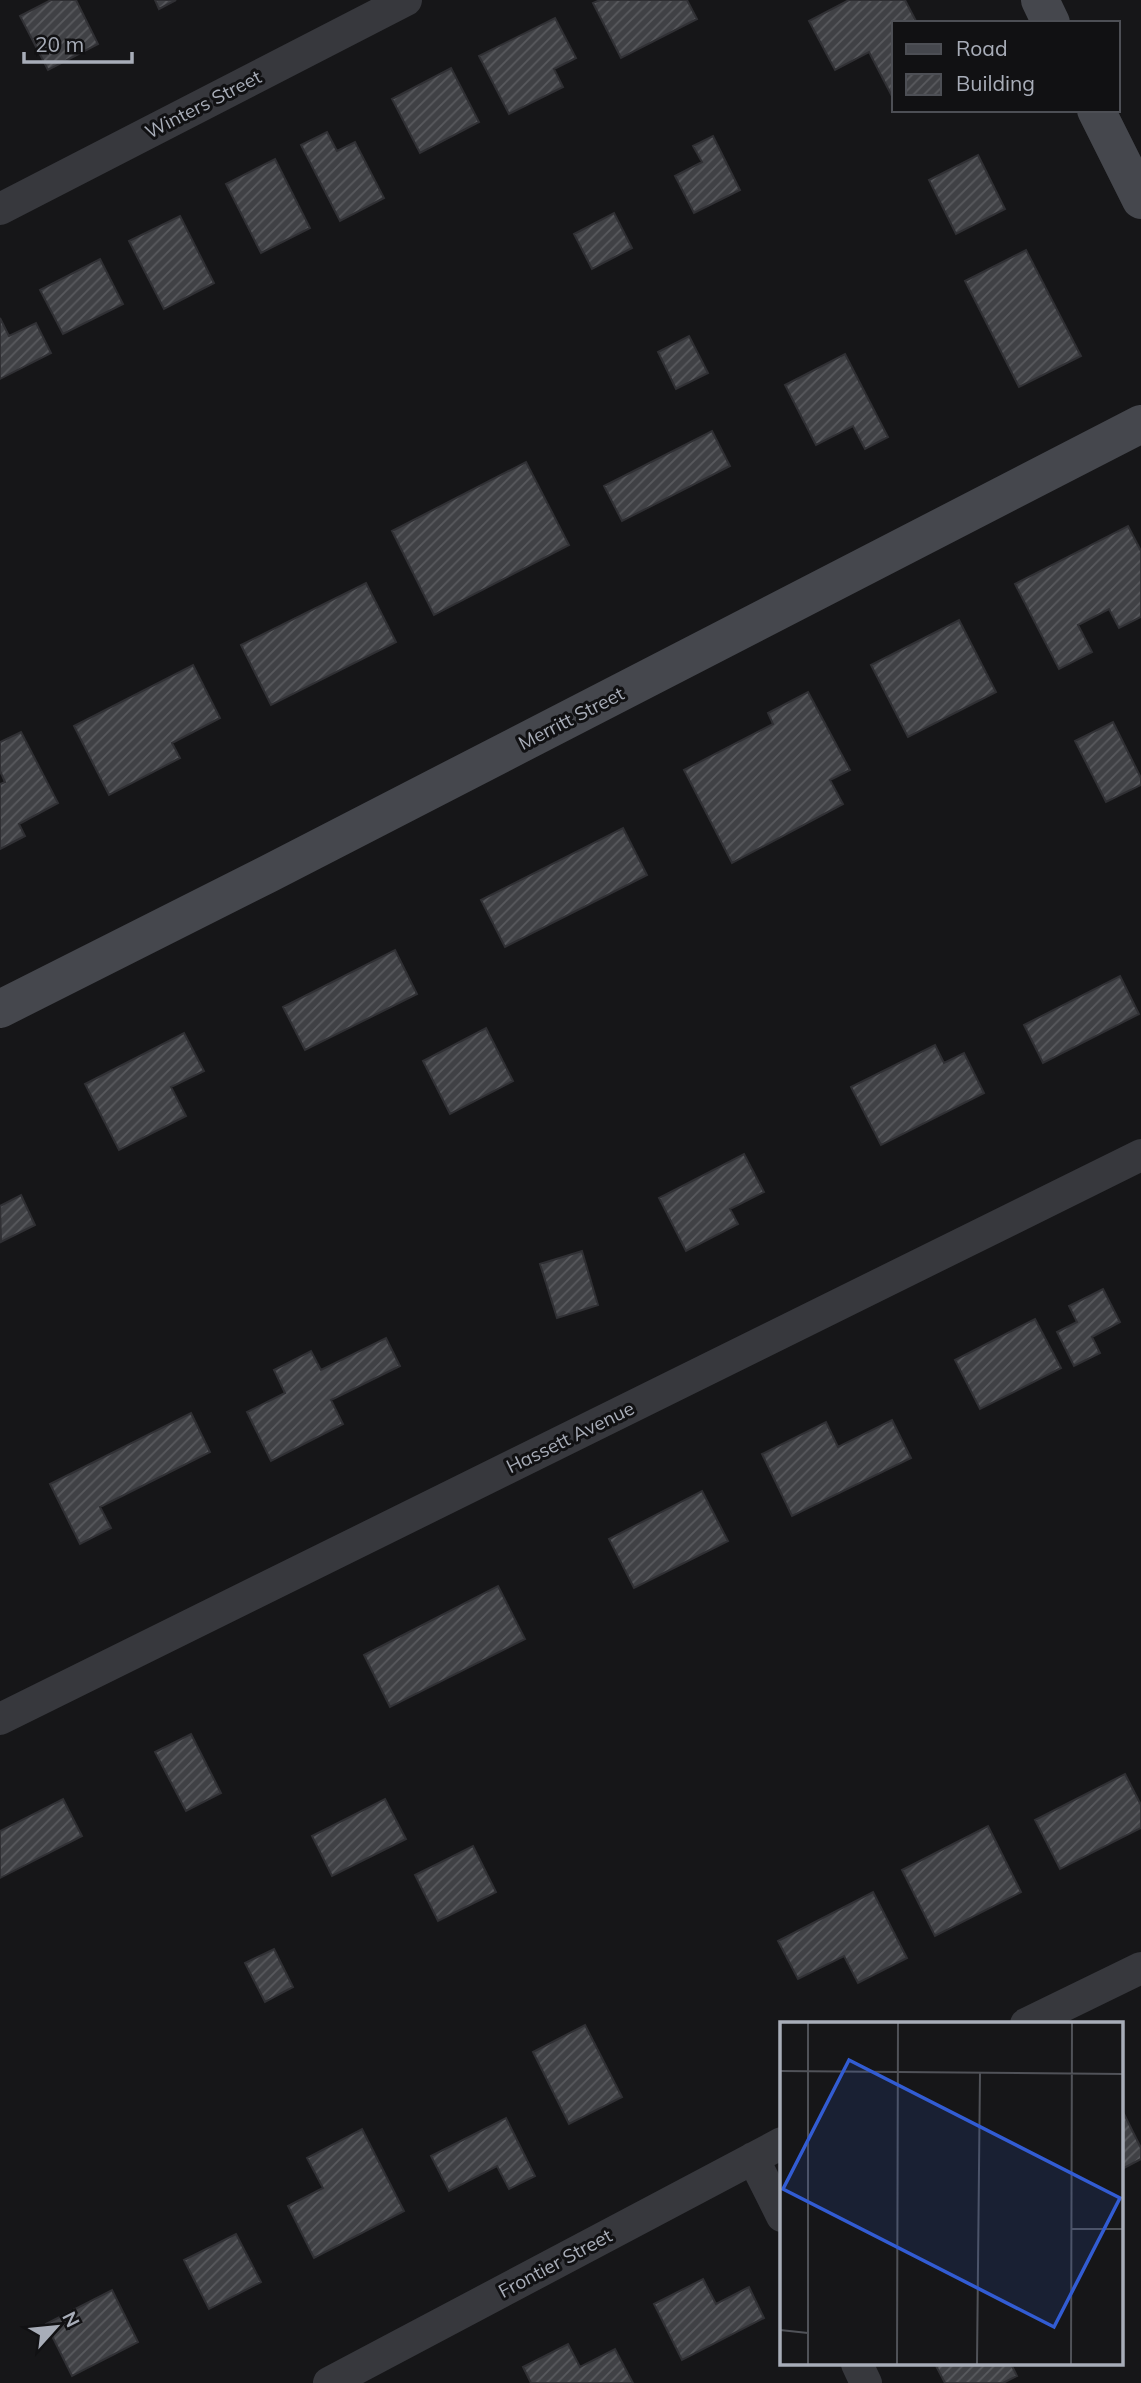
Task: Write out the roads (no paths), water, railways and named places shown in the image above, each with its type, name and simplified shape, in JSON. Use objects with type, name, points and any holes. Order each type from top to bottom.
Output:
[{"type":"street","name":"Winters Street","points":[[0,209],[406,0]]},
{"type":"street","points":[[1040,0],[1050,21]]},
{"type":"street","points":[[1097,112],[1141,200]]},
{"type":"street","name":"Merritt Street","points":[[0,1009],[305,855],[1141,424]]},
{"type":"street","name":"Hassett Avenue","points":[[0,1719],[1141,1156]]},
{"type":"street","points":[[1030,2022],[1141,1968]]},
{"type":"street","name":"Frontier Street","points":[[329,2383],[780,2144]]},
{"type":"street","points":[[753,2158],[780,2212]]},
{"type":"street","points":[[858,2366],[866,2383]]}]
